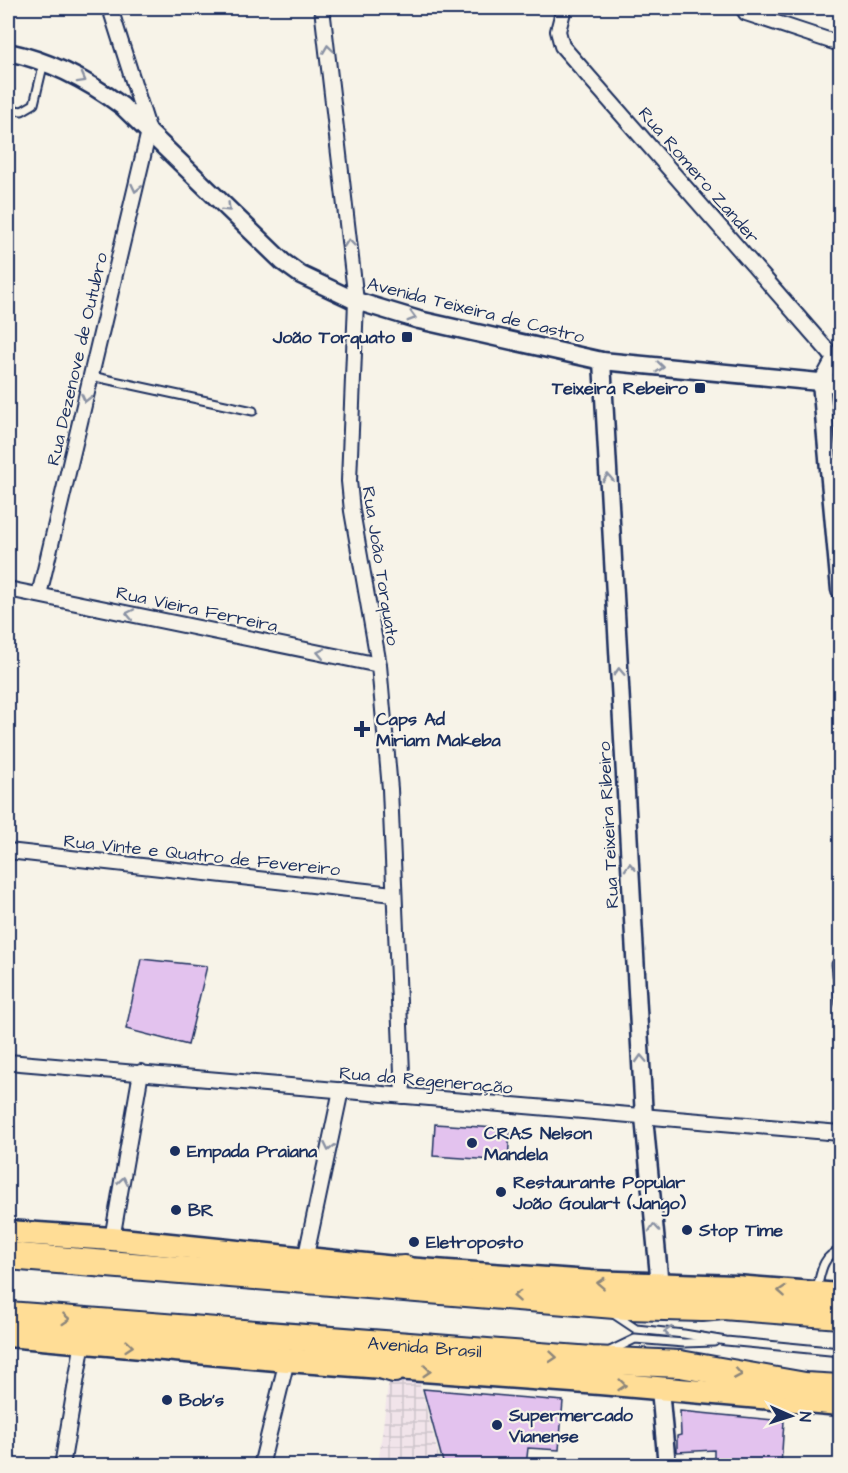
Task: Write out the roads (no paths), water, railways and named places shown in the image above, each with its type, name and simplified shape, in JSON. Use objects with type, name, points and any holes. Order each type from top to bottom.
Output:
[{"type":"highway","points":[[8,1232],[112,1239],[405,1269],[840,1295]]},
{"type":"highway","points":[[8,1245],[356,1272],[405,1269]]},
{"type":"highway","points":[[8,1256],[596,1303],[674,1307],[723,1306],[840,1315]]},
{"type":"highway","name":"Avenida Brasil","points":[[8,1314],[680,1365],[805,1386],[840,1388]]},
{"type":"highway","points":[[277,1334],[394,1369]]},
{"type":"highway","name":"Avenida Brasil","points":[[8,1335],[394,1369],[600,1383],[840,1404]]},
{"type":"street","points":[[110,8],[149,131]]},
{"type":"street","name":"Rua João Torquato","points":[[322,8],[356,301],[349,481],[352,511],[379,665],[390,789],[403,1096]]},
{"type":"street","name":"Rua Romero Zander","points":[[564,8],[558,31],[562,46],[838,356]]},
{"type":"street","points":[[743,8],[746,13],[840,44]]},
{"type":"street","name":"Avenida Teixeira de Castro","points":[[8,52],[71,72],[96,86],[123,106],[283,262],[301,275],[356,301],[419,320],[602,361],[840,384]]},
{"type":"street","name":"Rua Dezenove de Outubro","points":[[39,595],[149,131]]},
{"type":"street","points":[[838,356],[821,382],[831,455],[840,590]]},
{"type":"street","name":"Rua Teixeira Ribeiro","points":[[602,361],[644,1117],[660,1286]]},
{"type":"street","name":"Rua Vieira Ferreira","points":[[8,588],[379,665]]},
{"type":"street","name":"Rua Vinte e Quatro de Fevereiro","points":[[8,851],[393,894]]},
{"type":"street","name":"Rua da Regeneração","points":[[8,1062],[840,1133]]},
{"type":"street","points":[[112,1239],[141,1072]]},
{"type":"street","points":[[305,1260],[341,1090]]},
{"type":"street","points":[[62,1466],[84,1341]]},
{"type":"street","points":[[261,1466],[287,1360]]},
{"type":"street","points":[[660,1389],[667,1466]]},
{"type":"lane","points":[[8,109],[22,111],[34,104],[44,62]]},
{"type":"lane","points":[[91,376],[253,411]]},
{"type":"lane","points":[[836,964],[840,1004]]},
{"type":"lane","points":[[816,1293],[824,1262],[832,1254],[840,1251]]},
{"type":"lane","points":[[596,1303],[636,1329],[726,1341],[840,1352]]},
{"type":"lane","points":[[592,1360],[635,1339],[684,1343],[726,1341]]},
{"type":"place","name":"João Torquato","points":[[407,337]]},
{"type":"place","name":"Teixeira Rebeiro","points":[[700,388]]},
{"type":"place","name":"Caps Ad Miriam Makeba","points":[[362,729]]},
{"type":"place","name":"CRAS Nelson Mandela","points":[[472,1143]]},
{"type":"place","name":"Empada Praiana","points":[[175,1151]]},
{"type":"place","name":"Restaurante Popular João Goulart (Jango)","points":[[501,1192]]},
{"type":"place","name":"BR","points":[[176,1210]]},
{"type":"place","name":"Stop Time","points":[[687,1230]]},
{"type":"place","name":"Eletroposto","points":[[414,1242]]},
{"type":"place","name":"Bob's","points":[[167,1400]]},
{"type":"place","name":"Supermercado Vianense","points":[[497,1425]]}]
